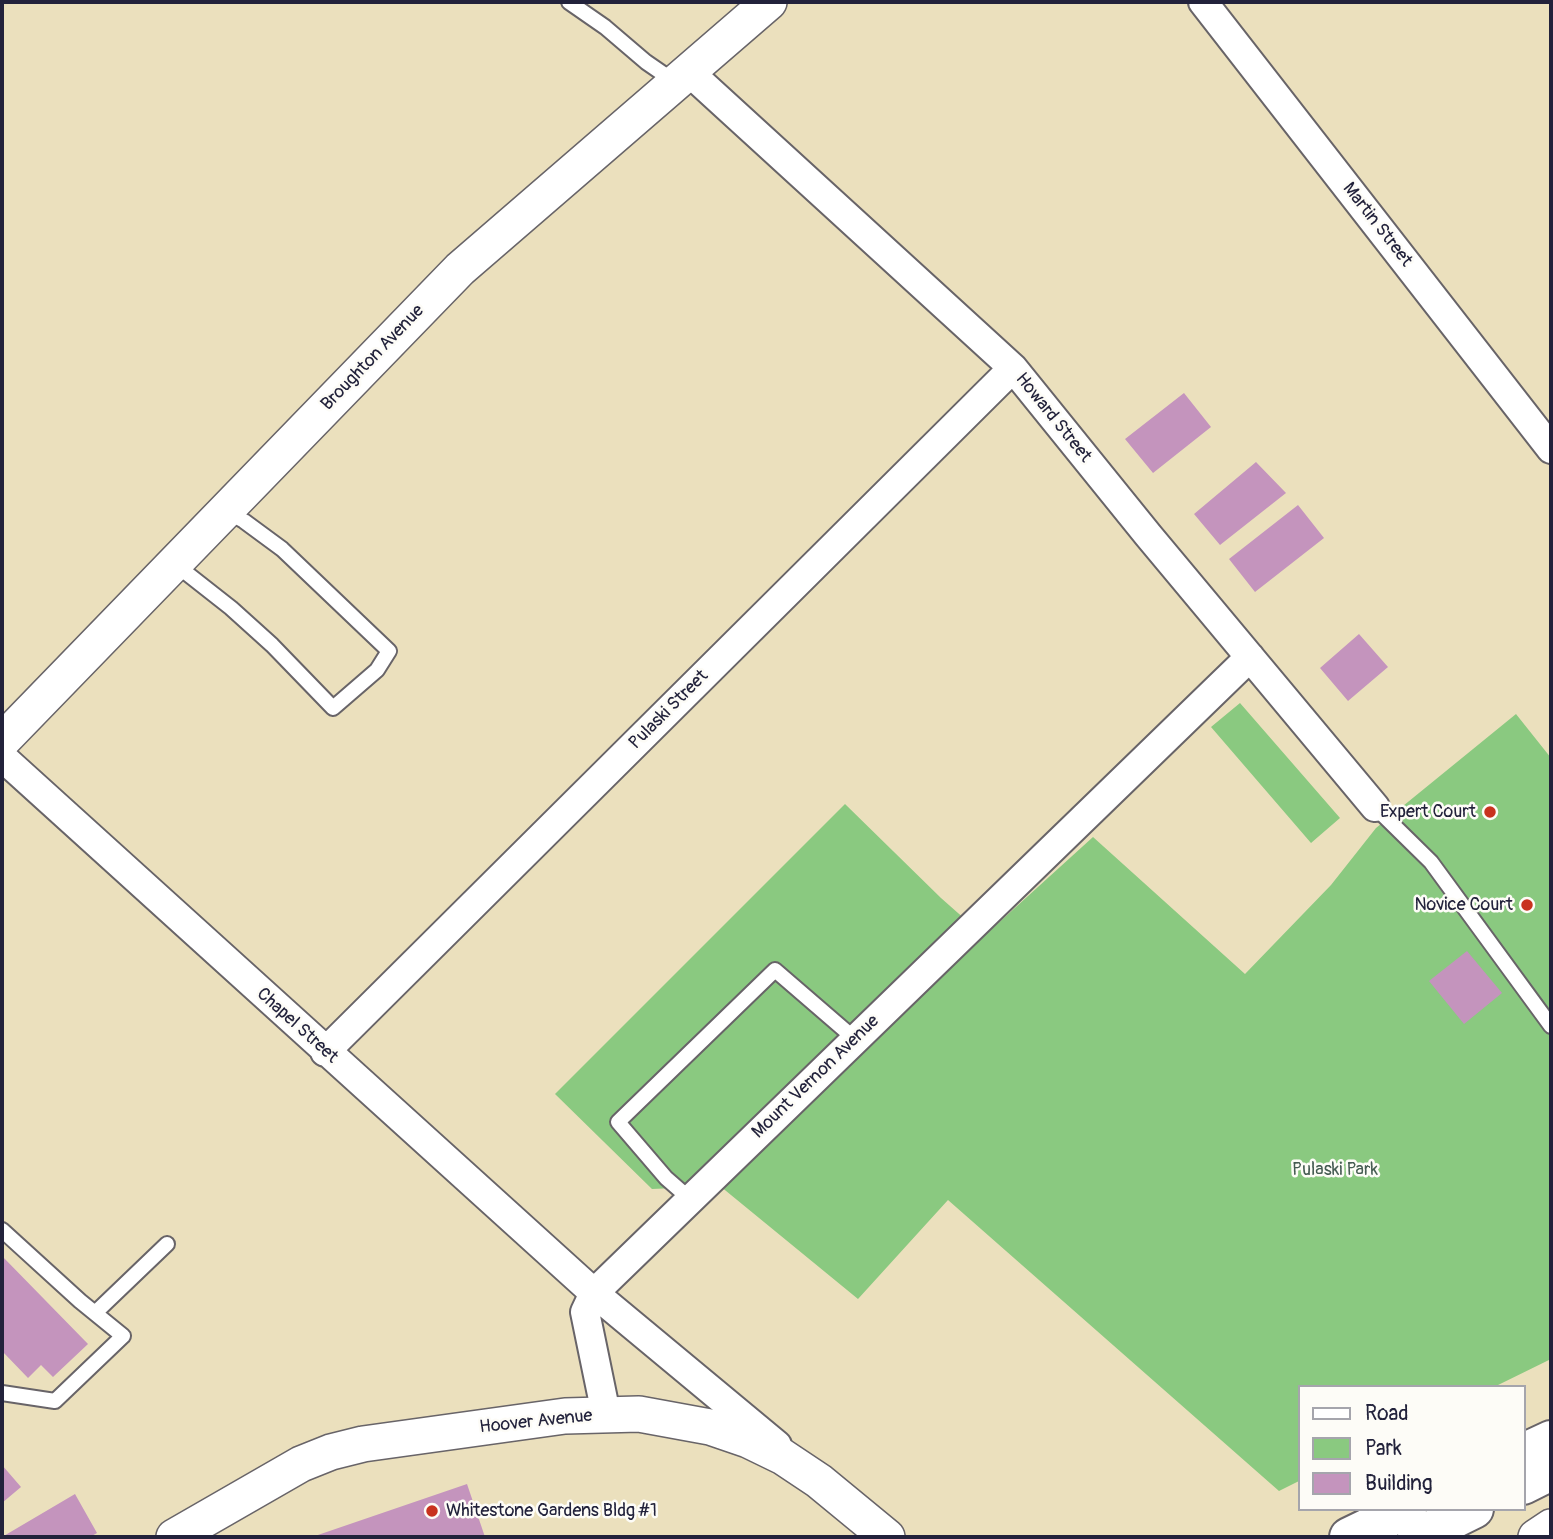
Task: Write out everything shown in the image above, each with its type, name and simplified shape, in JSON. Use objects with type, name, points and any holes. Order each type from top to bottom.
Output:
[{"type":"main road","points":[[1525,1452],[1551,1440]]},
{"type":"main road","points":[[1525,1484],[1551,1471]]},
{"type":"main road","points":[[1349,1537],[1403,1511]]},
{"type":"main road","points":[[1417,1537],[1470,1511]]},
{"type":"street","name":"Broughton Avenue","points":[[2,741],[460,269],[769,2]]},
{"type":"street","name":"Martin Street","points":[[1203,2],[1551,449]]},
{"type":"street","name":"Howard Street","points":[[682,77],[1013,368],[1375,807]]},
{"type":"street","name":"Pulaski Street","points":[[325,1052],[1013,368]]},
{"type":"street","name":"Mount Vernon Avenue","points":[[594,1293],[1250,657]]},
{"type":"street","name":"Chapel Street","points":[[2,757],[594,1293]]},
{"type":"street","points":[[606,1414],[585,1312],[594,1293],[819,1480]]},
{"type":"street","name":"Hoover Avenue","points":[[190,1533],[301,1464],[363,1444],[565,1416],[639,1414],[710,1427],[748,1440],[819,1480],[887,1537]]},
{"type":"street","points":[[1536,1537],[1551,1527]]},
{"type":"lane","points":[[569,2],[605,27],[646,62],[682,77]]},
{"type":"lane","points":[[174,563],[241,617],[333,708],[377,670],[389,651],[282,550],[226,511]]},
{"type":"lane","points":[[1375,807],[1431,862],[1551,1026]]},
{"type":"lane","points":[[690,1199],[666,1178],[618,1122],[775,971],[855,1038]]},
{"type":"lane","points":[[2,1230],[123,1336],[55,1401],[2,1393]]},
{"type":"lane","points":[[95,1313],[167,1244]]},
{"type":"green space","points":[[1240,703],[1340,818],[1311,843],[1211,727]]},
{"type":"green space","name":"Pulaski Park","points":[[1516,714],[1551,758],[1551,1359],[1498,1385],[1298,1385],[1298,1482],[1279,1491],[948,1200],[858,1299],[720,1186],[652,1189],[555,1094],[845,804],[984,936],[1093,837],[1245,974],[1331,885],[1376,828]]},
{"type":"building","points":[[1184,393],[1211,427],[1153,473],[1125,439]]},
{"type":"building","points":[[1256,462],[1286,493],[1220,545],[1194,514]]},
{"type":"building","points":[[1298,505],[1324,538],[1255,592],[1229,559]]},
{"type":"building","points":[[1359,634],[1388,667],[1348,701],[1320,668]]},
{"type":"building","points":[[1467,951],[1502,993],[1464,1024],[1429,981]]},
{"type":"building","points":[[2,1256],[88,1344],[53,1377],[41,1365],[28,1378],[2,1351]]},
{"type":"building","points":[[2,1465],[21,1487],[2,1503]]},
{"type":"building","name":"Whitestone Gardens Bldg #1","points":[[467,1484],[485,1537],[312,1537]]},
{"type":"building","points":[[75,1494],[97,1533],[90,1537],[2,1537]]},
{"type":"place","name":"Expert Court","points":[[1490,812]]},
{"type":"place","name":"Novice Court","points":[[1527,905]]},
{"type":"place","name":"Whitestone Gardens Bldg #1","points":[[432,1511]]}]
